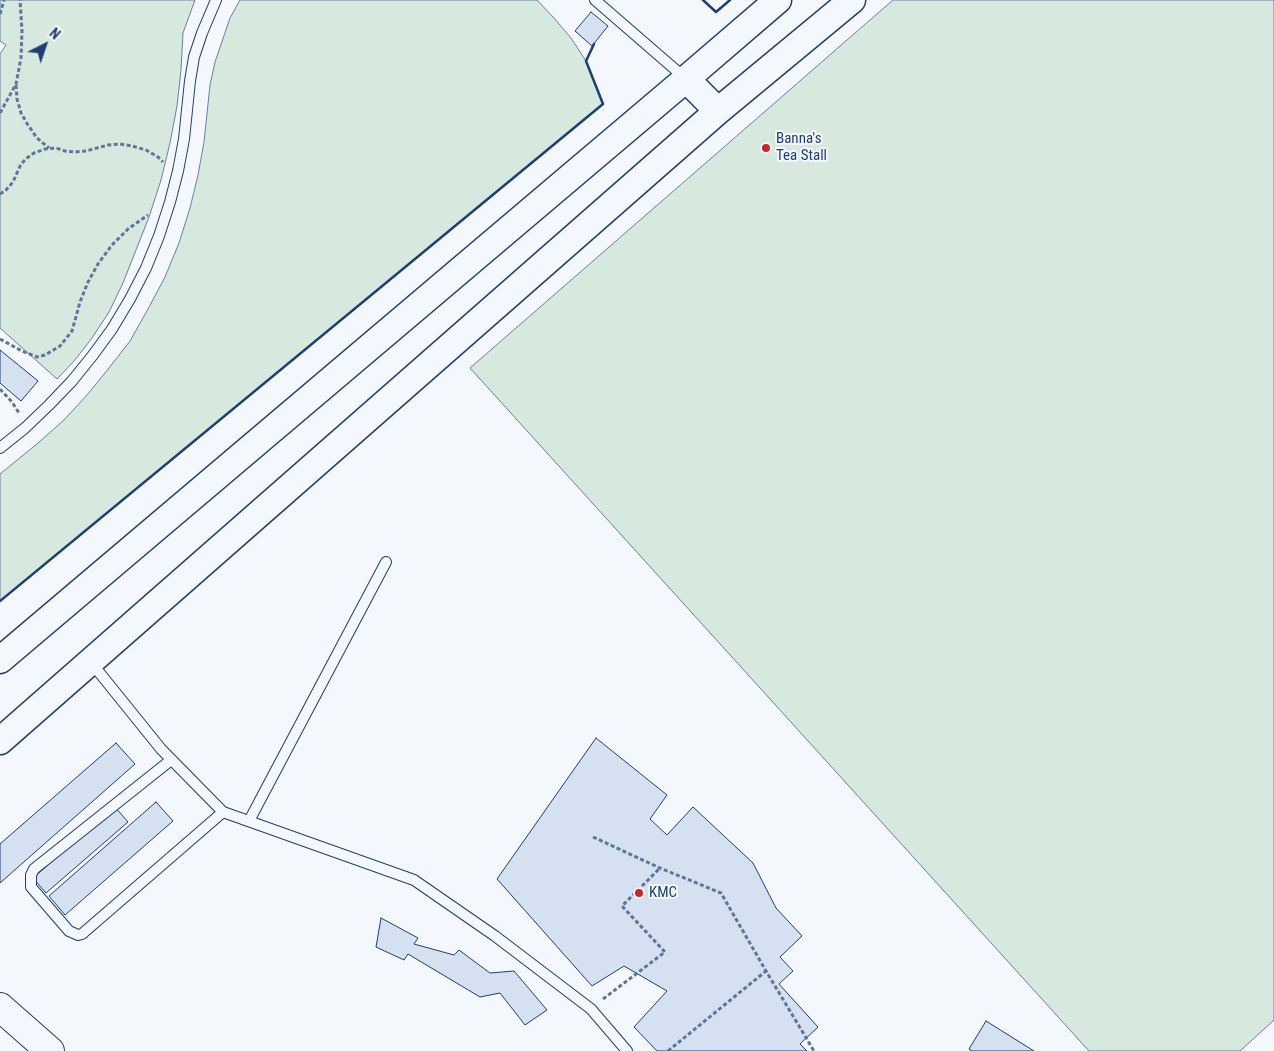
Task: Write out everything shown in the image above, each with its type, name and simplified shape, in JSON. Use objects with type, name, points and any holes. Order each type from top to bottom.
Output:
[{"type":"main road","points":[[0,1007],[50,1051]]},
{"type":"street","points":[[0,660],[778,0]]},
{"type":"street","points":[[0,741],[718,111],[852,0]]},
{"type":"street","points":[[686,79],[718,111]]},
{"type":"street","points":[[28,1031],[60,1051]]},
{"type":"lane","points":[[0,448],[25,428],[72,381],[112,329],[146,268],[159,236],[176,178],[184,139],[194,57],[216,0]]},
{"type":"lane","points":[[595,0],[686,79]]},
{"type":"lane","points":[[249,821],[386,562]]},
{"type":"lane","points":[[90,661],[160,749],[223,812],[414,880],[495,936],[591,1009],[628,1051]]},
{"type":"lane","points":[[171,760],[34,870],[31,875],[30,887],[69,931],[78,935],[82,934],[223,812]]},
{"type":"path","points":[[0,14],[4,0]]},
{"type":"path","points":[[20,0],[22,31],[21,58],[16,84],[17,99],[28,125],[37,138],[49,148]]},
{"type":"path","points":[[0,112],[16,84]]},
{"type":"path","points":[[0,194],[13,182],[21,164],[27,158],[34,153],[49,148],[75,152],[108,145],[132,146],[146,150],[158,157],[176,178]]},
{"type":"path","points":[[0,339],[37,357],[45,355],[60,346],[72,331],[88,282],[112,245],[128,229],[147,215],[170,202]]},
{"type":"path","points":[[0,389],[12,402],[25,428]]},
{"type":"path","points":[[593,837],[660,868],[721,893],[814,1051]]},
{"type":"path","points":[[591,1009],[665,952],[622,906],[660,868]]},
{"type":"path","points":[[668,1051],[766,971]]},
{"type":"shaded area","points":[[0,0],[195,0],[183,33],[177,106],[170,143],[149,217],[123,283],[109,312],[75,360],[57,379],[0,328],[0,54],[6,45],[0,41]]},
{"type":"shaded area","points":[[240,0],[537,0],[571,38],[586,61],[603,104],[0,601],[0,474],[64,420],[87,395],[130,341],[165,277],[179,243],[198,175],[204,142],[210,85],[215,62],[230,18]]},
{"type":"shaded area","points":[[893,0],[1274,0],[1274,1020],[1240,1051],[1089,1051],[470,368]]},
{"type":"building","points":[[591,12],[608,26],[592,46],[575,31]]},
{"type":"building","points":[[0,350],[38,381],[21,401],[0,383]]},
{"type":"building","name":"KMC","points":[[596,738],[667,795],[650,819],[667,835],[693,807],[753,863],[776,908],[802,936],[780,957],[793,971],[779,984],[818,1027],[800,1044],[807,1051],[657,1051],[634,1027],[667,991],[624,966],[592,986],[497,879]]},
{"type":"building","points":[[116,743],[135,764],[0,883],[0,844]]},
{"type":"building","points":[[156,802],[173,821],[65,915],[49,896]]},
{"type":"building","points":[[115,807],[128,822],[46,893],[33,878]]},
{"type":"building","points":[[381,918],[418,938],[414,944],[454,955],[459,950],[490,973],[514,971],[547,1010],[525,1025],[500,993],[480,997],[408,954],[404,960],[376,947]]},
{"type":"building","points":[[986,1021],[1034,1051],[972,1051],[969,1049]]},
{"type":"wall","points":[[703,0],[716,12],[730,0]]},
{"type":"wall","points":[[0,601],[603,104],[586,61],[594,44]]},
{"type":"place","name":"Banna's Tea Stall","points":[[766,148]]},
{"type":"place","name":"KMC","points":[[639,893]]}]
